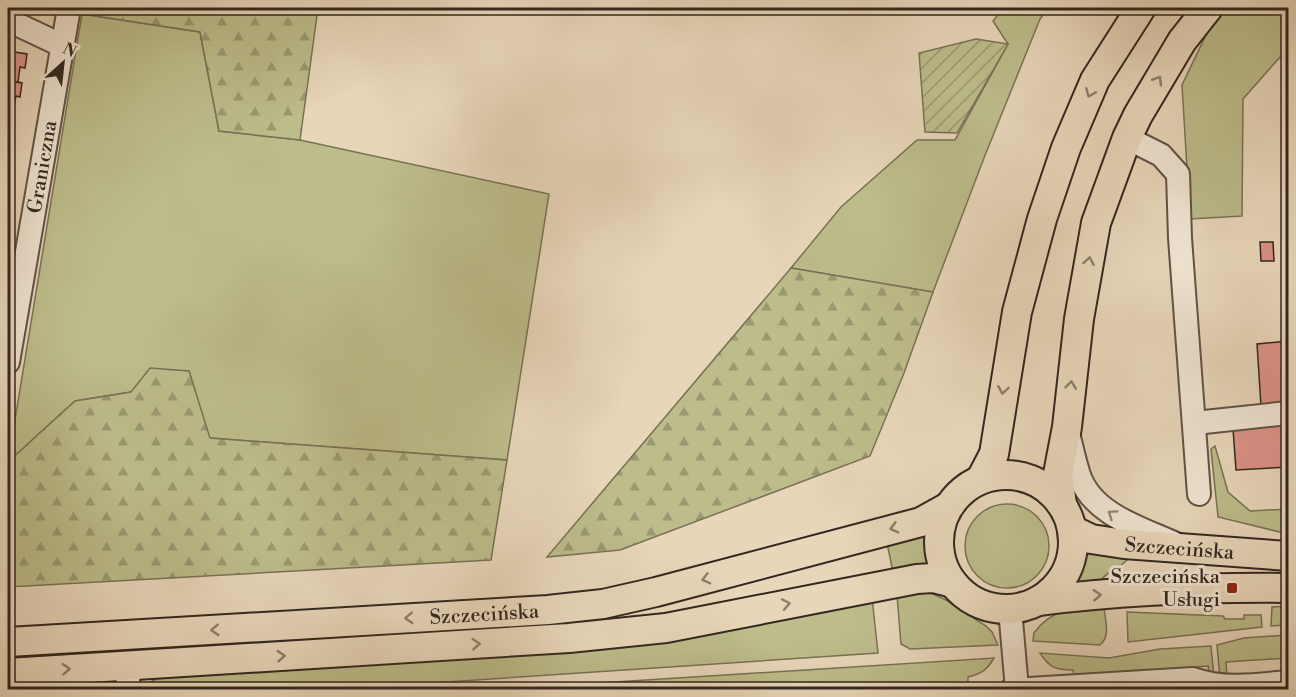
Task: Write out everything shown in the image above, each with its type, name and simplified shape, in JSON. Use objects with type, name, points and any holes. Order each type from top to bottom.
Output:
[{"type":"main road","points":[[981,479],[994,454],[1017,312],[1042,219],[1066,148],[1095,80],[1142,8]]},
{"type":"main road","points":[[1067,518],[1048,490],[1031,480],[1005,475],[981,479],[967,488],[948,507],[942,522],[939,538],[940,554],[945,570],[960,591],[976,603],[996,609],[1028,606],[1038,601],[1050,594],[1067,571],[1072,558],[1067,518],[1058,474],[1067,427],[1079,319],[1096,223],[1127,138],[1138,115],[1182,41],[1208,8]]},
{"type":"main road","name":"Szczecińska","points":[[8,642],[603,604],[921,522],[948,507]]},
{"type":"main road","name":"Szczecińska","points":[[1067,518],[1091,539],[1288,555]]},
{"type":"main road","name":"Szczecińska","points":[[8,673],[129,677],[580,637],[666,628],[917,579],[933,578],[953,583]]},
{"type":"main road","name":"Szczecińska","points":[[1038,601],[1098,595],[1288,588]]},
{"type":"street","name":"Graniczna","points":[[8,362],[13,302],[69,8]]},
{"type":"street","points":[[8,20],[63,46]]},
{"type":"street","points":[[1127,138],[1161,154],[1178,174],[1180,238],[1199,494]]},
{"type":"street","points":[[1195,423],[1288,413]]},
{"type":"street","points":[[1067,427],[1079,477],[1090,494],[1122,521],[1184,548]]},
{"type":"street","points":[[1010,609],[1017,689]]},
{"type":"street","points":[[1011,690],[1193,684],[1229,686],[1288,682]]},
{"type":"green space","points":[[83,8],[318,8],[300,140],[219,131],[200,32],[82,14]]},
{"type":"green space","points":[[1003,8],[1048,8],[1040,19],[933,292],[791,268],[841,207],[917,140],[955,140],[1008,44],[993,21]]},
{"type":"green space","points":[[1219,8],[1288,8],[1288,48],[1243,99],[1242,216],[1190,219],[1182,85]]},
{"type":"green space","points":[[82,14],[200,32],[219,131],[300,140],[549,194],[507,460],[209,438],[189,371],[131,392],[75,401],[8,462]]},
{"type":"green space","points":[[976,39],[1008,44],[957,133],[925,132],[919,53]]},
{"type":"green space","points":[[791,268],[933,292],[904,373],[870,456],[620,550],[547,557]]},
{"type":"green space","points":[[150,368],[189,371],[210,438],[507,460],[491,560],[8,587],[8,462],[75,401],[131,392]]},
{"type":"green space","points":[[1215,446],[1228,492],[1250,511],[1288,509],[1288,534],[1218,517],[1211,449]]},
{"type":"green space","points":[[1007,504],[1030,511],[1042,523],[1049,546],[1042,569],[1030,581],[1007,588],[984,581],[972,569],[965,546],[972,523],[984,511]]},
{"type":"green space","points":[[934,531],[933,559],[930,564],[893,572],[887,543]]},
{"type":"green space","points":[[1083,550],[1130,556],[1099,583],[1069,586],[1068,582]]},
{"type":"green space","points":[[924,590],[946,600],[986,626],[992,632],[998,645],[910,649],[901,644],[897,595]]},
{"type":"green space","points":[[872,597],[878,653],[365,689],[144,690],[146,684],[169,673]]},
{"type":"green space","points":[[1288,606],[1288,625],[1271,626],[1272,607]]},
{"type":"green space","points":[[1104,607],[1106,632],[1100,645],[1033,641],[1034,633],[1041,624],[1057,614],[1074,609]]},
{"type":"green space","points":[[1127,612],[1223,616],[1225,619],[1244,619],[1244,615],[1261,615],[1262,627],[1128,642]]},
{"type":"green space","points":[[1288,635],[1288,658],[1226,662],[1227,678],[1220,678],[1217,645],[1244,638]]},
{"type":"green space","points":[[1211,646],[1214,678],[1210,678],[1208,666],[1074,676],[1073,670],[1054,667],[1040,653],[1109,658],[1160,649]]},
{"type":"green space","points":[[994,658],[983,671],[968,677],[968,683],[874,690],[503,689]]},
{"type":"building","points":[[8,51],[27,54],[25,68],[20,67],[18,82],[22,83],[8,81]]},
{"type":"building","points":[[8,81],[22,83],[20,97],[16,96],[13,112],[8,111]]},
{"type":"building","points":[[8,136],[13,137],[10,151],[8,150]]},
{"type":"building","points":[[1260,242],[1273,242],[1274,261],[1261,261]]},
{"type":"building","points":[[1288,341],[1288,404],[1261,406],[1257,344]]},
{"type":"building","points":[[1288,425],[1288,467],[1236,470],[1233,429]]},
{"type":"place","name":"Szczecińska Usługi","points":[[1232,588]]}]
